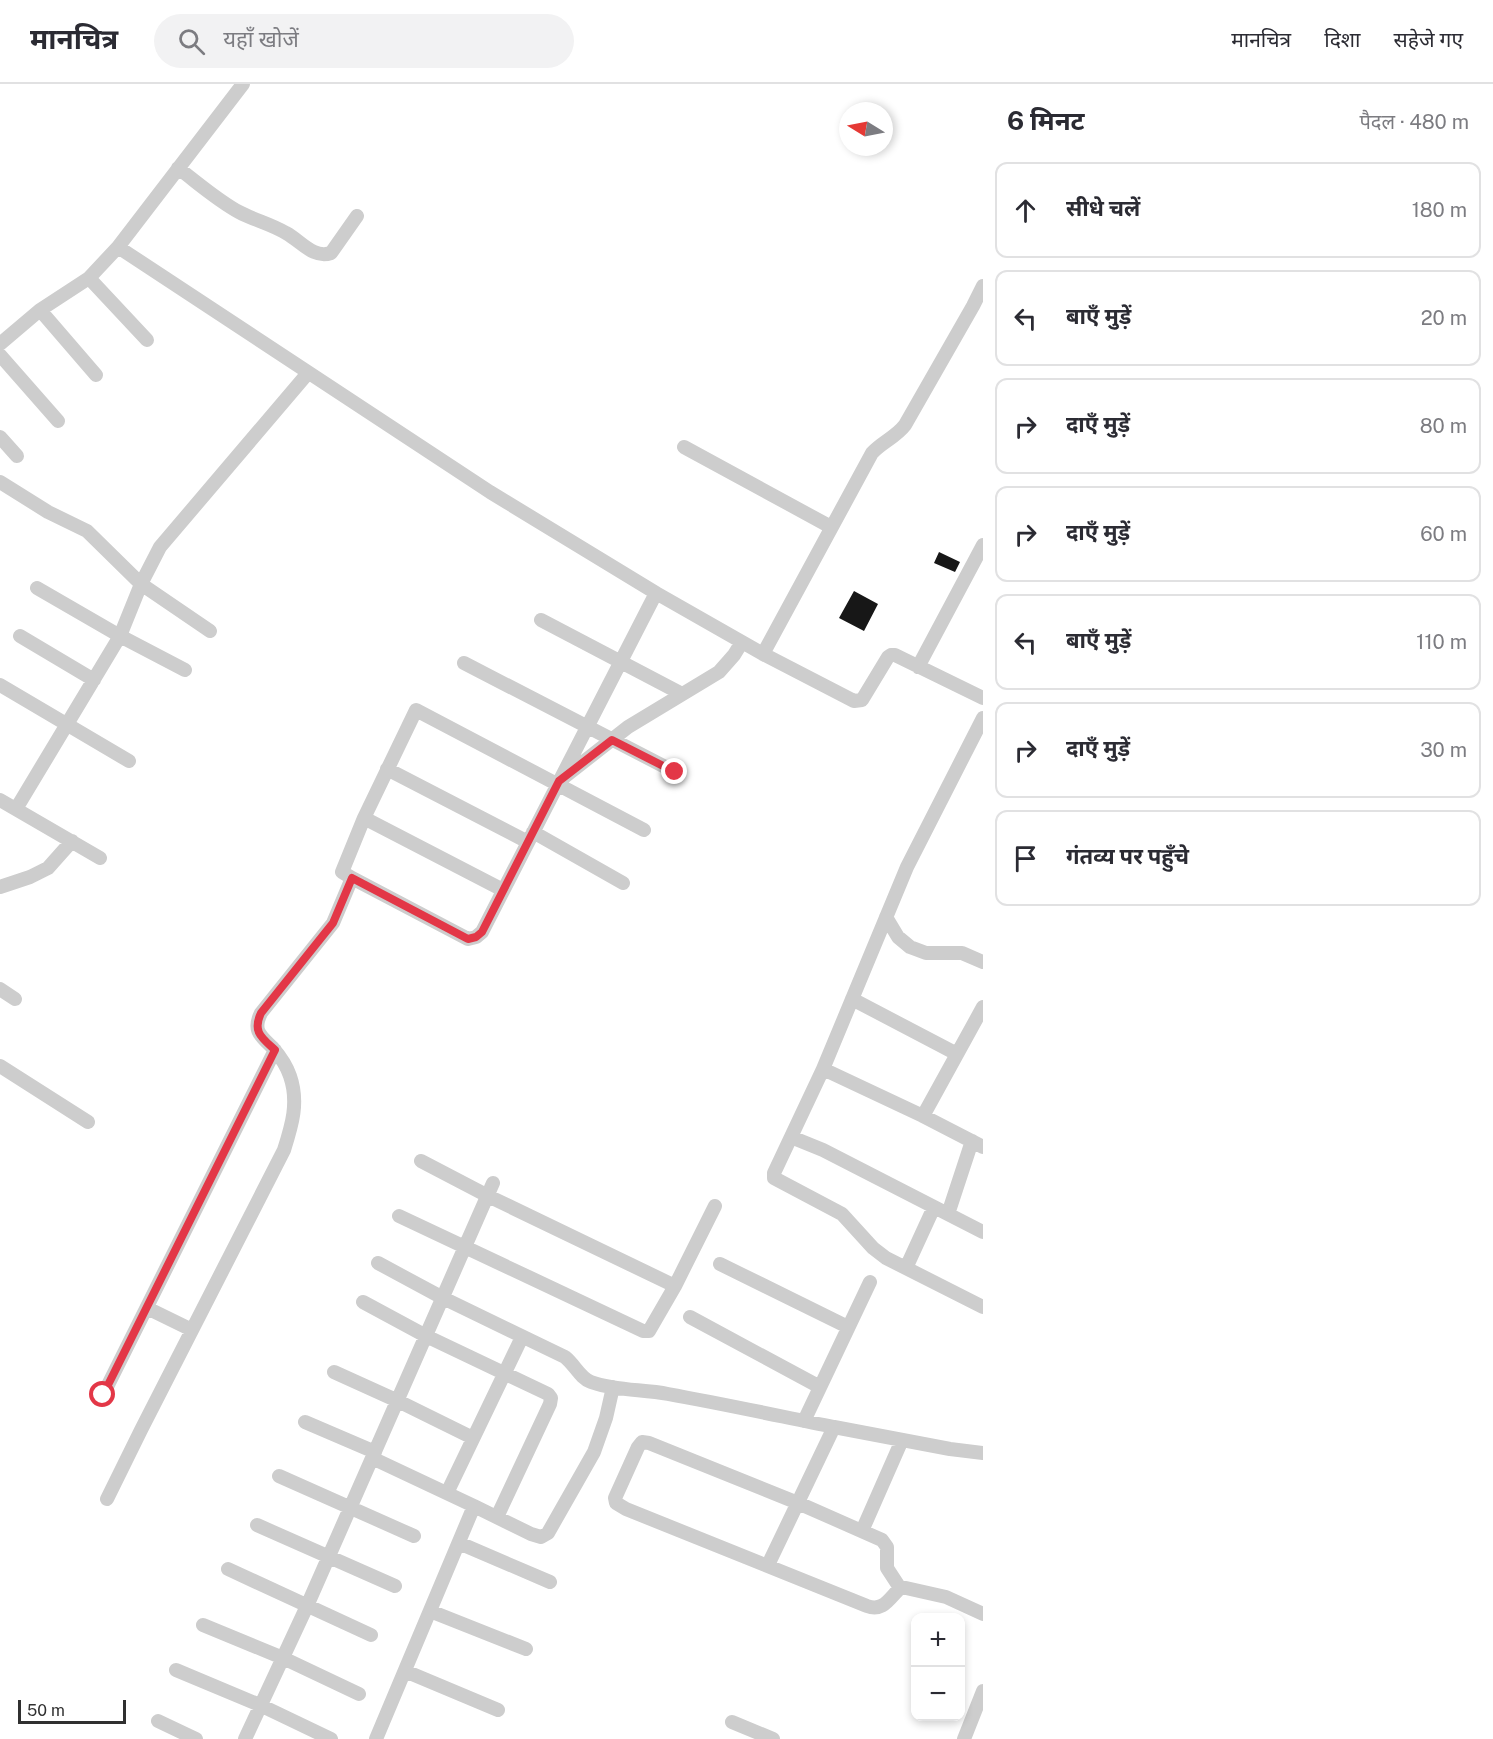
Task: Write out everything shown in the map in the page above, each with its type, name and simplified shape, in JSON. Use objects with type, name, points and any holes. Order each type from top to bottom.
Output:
[{"type":"street","points":[[0,344],[40,310],[89,278],[118,247],[243,84]]},
{"type":"street","points":[[178,168],[221,201],[250,217],[269,223],[288,233],[314,253],[324,255],[331,253],[357,216]]},
{"type":"street","points":[[118,247],[490,492],[656,593],[763,654],[858,702],[862,700],[891,655],[983,698]]},
{"type":"street","points":[[89,278],[147,340]]},
{"type":"street","points":[[763,654],[872,453],[905,425],[983,286]]},
{"type":"street","points":[[40,310],[96,375]]},
{"type":"street","points":[[0,355],[58,421]]},
{"type":"street","points":[[16,809],[120,636],[141,584],[160,547],[308,373]]},
{"type":"street","points":[[0,437],[17,456]]},
{"type":"street","points":[[684,447],[831,527]]},
{"type":"street","points":[[0,482],[48,512],[87,531],[141,584],[210,631]]},
{"type":"street","points":[[918,667],[983,545]]},
{"type":"street","points":[[37,588],[185,670]]},
{"type":"street","points":[[644,830],[558,782],[416,710],[364,818],[342,872],[468,939],[482,932],[558,782],[656,593]]},
{"type":"street","points":[[541,620],[682,694]]},
{"type":"street","points":[[20,636],[94,680]]},
{"type":"street","points":[[558,782],[628,727],[719,672],[742,642]]},
{"type":"street","points":[[464,663],[675,772]]},
{"type":"street","points":[[0,685],[129,761]]},
{"type":"street","points":[[983,718],[907,867],[823,1069],[774,1173],[774,1178],[842,1214],[873,1248],[886,1258],[983,1307]]},
{"type":"street","points":[[387,769],[623,883]]},
{"type":"street","points":[[0,800],[100,858]]},
{"type":"street","points":[[364,818],[503,890]]},
{"type":"street","points":[[0,887],[48,868],[72,841]]},
{"type":"street","points":[[107,1499],[284,1150],[291,1130],[295,1100],[290,1075],[275,1050],[261,1037],[256,1027],[258,1019],[333,923],[352,878]]},
{"type":"street","points":[[886,916],[898,937],[910,947],[926,953],[962,953],[983,962]]},
{"type":"street","points":[[0,989],[15,999]]},
{"type":"street","points":[[852,999],[957,1054]]},
{"type":"street","points":[[923,1116],[983,1007]]},
{"type":"street","points":[[103,1395],[275,1050]]},
{"type":"street","points":[[0,1066],[88,1122]]},
{"type":"street","points":[[823,1069],[977,1144],[948,1214]]},
{"type":"street","points":[[791,1137],[823,1150],[983,1232]]},
{"type":"street","points":[[421,1161],[490,1190],[675,1286]]},
{"type":"street","points":[[245,1739],[307,1606],[490,1190]]},
{"type":"street","points":[[399,1216],[643,1331],[649,1331],[675,1286],[715,1206]]},
{"type":"street","points":[[906,1268],[934,1207]]},
{"type":"street","points":[[378,1263],[443,1298],[565,1357],[581,1376],[591,1382],[613,1388],[665,1393],[902,1440],[983,1453]]},
{"type":"street","points":[[720,1264],[848,1327]]},
{"type":"street","points":[[804,1421],[870,1282]]},
{"type":"street","points":[[363,1302],[426,1336],[548,1394],[551,1400],[497,1518]]},
{"type":"street","points":[[147,1308],[192,1330]]},
{"type":"street","points":[[690,1317],[820,1388]]},
{"type":"street","points":[[447,1493],[522,1336]]},
{"type":"street","points":[[334,1372],[473,1438]]},
{"type":"street","points":[[305,1422],[497,1518],[541,1537],[548,1533],[594,1452],[606,1418],[613,1388]]},
{"type":"street","points":[[768,1565],[834,1427]]},
{"type":"street","points":[[862,1531],[902,1440]]},
{"type":"street","points":[[642,1442],[649,1443],[798,1503],[884,1543],[887,1547],[887,1568],[900,1588],[883,1606],[875,1609],[626,1509],[616,1503],[615,1498],[638,1447],[642,1442]]},
{"type":"street","points":[[279,1476],[414,1536]]},
{"type":"street","points":[[378,1738],[474,1506]]},
{"type":"street","points":[[257,1525],[395,1586]]},
{"type":"street","points":[[459,1543],[550,1582]]},
{"type":"street","points":[[228,1569],[372,1635]]},
{"type":"street","points":[[900,1588],[915,1589],[946,1597],[983,1614]]},
{"type":"street","points":[[430,1611],[526,1649]]},
{"type":"street","points":[[203,1625],[283,1658],[359,1694]]},
{"type":"street","points":[[176,1670],[332,1739]]},
{"type":"street","points":[[405,1671],[498,1710]]},
{"type":"street","points":[[964,1739],[976,1726],[983,1691]]},
{"type":"street","points":[[158,1721],[196,1739]]},
{"type":"street","points":[[732,1722],[774,1739]]},
{"type":"building","points":[[939,552],[960,562],[955,572],[934,563]]},
{"type":"building","points":[[854,591],[878,604],[864,631],[839,618]]},
{"type":"route","points":[[103,1395],[275,1050],[261,1037],[256,1027],[258,1019],[333,923],[352,878],[468,939],[476,937],[482,932],[559,781],[612,740],[675,772]]}]
